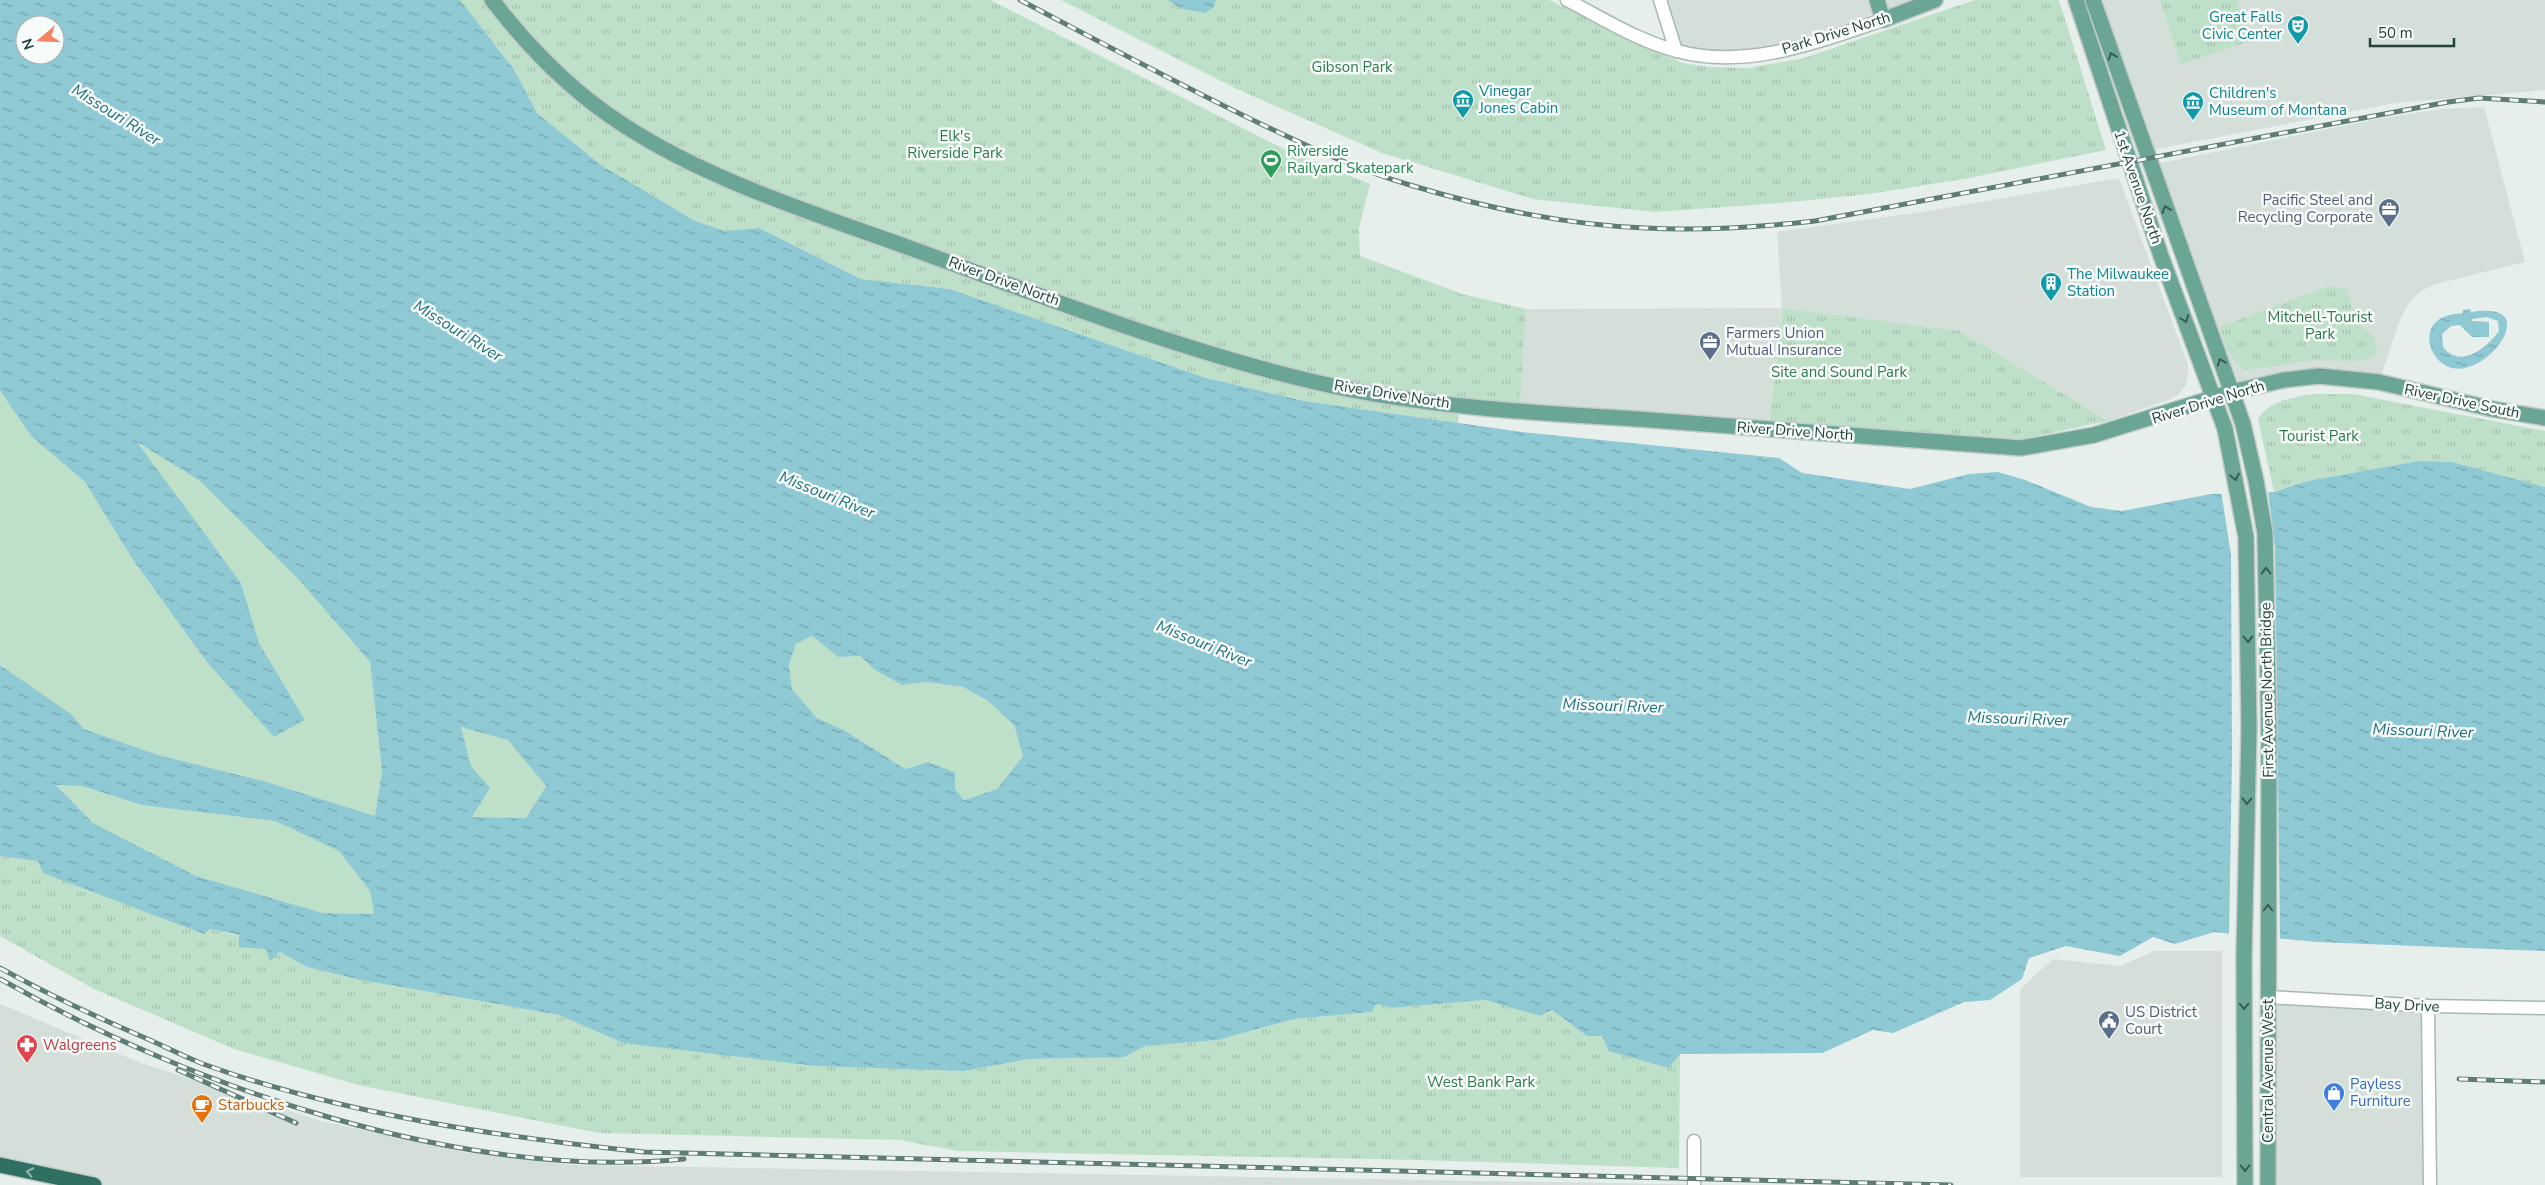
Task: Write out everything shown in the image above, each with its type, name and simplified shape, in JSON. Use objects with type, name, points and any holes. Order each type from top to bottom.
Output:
[{"type":"highway","points":[[0,1166],[94,1185]]},
{"type":"main road","name":"River Drive North","points":[[492,0],[526,42],[572,87],[622,125],[699,165],[819,215],[1137,328],[1233,359],[1315,382],[1388,396],[1536,412],[2021,448],[2094,435],[2232,392],[2284,380],[2319,376],[2379,382]]},
{"type":"main road","points":[[1876,0],[1883,20]]},
{"type":"main road","name":"Park Drive North","points":[[1883,20],[1935,0]]},
{"type":"main road","name":"1st Avenue North","points":[[2093,0],[2180,251],[2243,424]]},
{"type":"main road","name":"1st Avenue North","points":[[2076,3],[2161,256],[2215,397],[2225,429]]},
{"type":"main road","name":"River Drive South","points":[[2379,382],[2492,409],[2545,418]]},
{"type":"main road","name":"First Avenue North Bridge","points":[[2243,424],[2265,533],[2269,738],[2268,957]]},
{"type":"main road","name":"First Avenue North Bridge","points":[[2225,429],[2246,537],[2249,728],[2244,957]]},
{"type":"main road","name":"Central Avenue West","points":[[2244,957],[2245,1185]]},
{"type":"main road","name":"Central Avenue West","points":[[2268,957],[2268,1185]]},
{"type":"street","name":"Park Drive North","points":[[1567,0],[1635,35],[1676,51],[1712,58],[1787,51],[1883,20]]},
{"type":"street","points":[[1660,0],[1676,51]]},
{"type":"street","name":"Bay Drive","points":[[2268,997],[2428,1006],[2545,1008]]},
{"type":"street","points":[[2428,1006],[2430,1185]]},
{"type":"street","points":[[1694,1141],[1694,1185]]},
{"type":"shaded area","points":[[1660,0],[1935,0],[1883,20],[1743,56],[1676,51]]},
{"type":"shaded area","points":[[2093,0],[2545,0],[2545,90],[2395,103],[2146,151]]},
{"type":"shaded area","points":[[2484,107],[2525,262],[2436,284],[2421,291],[2410,301],[2399,322],[2379,382],[2353,378],[2232,392],[2150,165],[2383,118],[2442,109]]},
{"type":"shaded area","points":[[2119,178],[2188,365],[2185,387],[2178,395],[2168,400],[2108,421],[1960,331],[1783,308],[1769,424],[1520,405],[1526,309],[1782,308],[1777,232],[1922,212]]},
{"type":"shaded area","points":[[2154,951],[2222,951],[2222,1177],[2020,1177],[2020,989],[2053,959],[2121,966]]},
{"type":"shaded area","points":[[2268,997],[2428,1006],[2430,1185],[2268,1185]]},
{"type":"shaded area","points":[[0,1004],[141,1063],[321,1121],[464,1152],[571,1165],[1718,1185],[94,1185],[0,1165]]},
{"type":"green space","name":"Elk's Riverside Park","points":[[460,0],[990,0],[1288,151],[1370,184],[1359,228],[1360,256],[1462,294],[1526,309],[1520,405],[1459,397],[1458,423],[1304,401],[1203,377],[950,289],[861,279],[759,228],[725,231],[695,221],[601,165],[537,113],[513,68]]},
{"type":"green space","name":"Gibson Park","points":[[1061,0],[1549,0],[1682,63],[1710,67],[1748,68],[1804,58],[1975,0],[2059,0],[2106,150],[1964,179],[1869,194],[1780,203],[1655,212],[1533,199],[1382,153],[1237,89]]},
{"type":"green space","points":[[2160,0],[2237,0],[2250,41],[2181,64]]},
{"type":"green space","name":"Mitchell-Tourist Park","points":[[2329,286],[2346,289],[2358,323],[2373,336],[2377,345],[2376,352],[2371,357],[2365,360],[2349,361],[2316,360],[2246,370],[2232,357],[2219,327]]},
{"type":"green space","name":"Site and Sound Park","points":[[1783,308],[1960,331],[2108,421],[2022,439],[1769,424]]},
{"type":"green space","points":[[0,391],[32,437],[85,482],[133,560],[206,661],[274,737],[305,720],[259,643],[241,583],[135,441],[200,481],[300,581],[370,662],[382,771],[375,816],[267,782],[158,755],[84,729],[70,714],[0,665]]},
{"type":"green space","name":"Tourist Park","points":[[2313,394],[2353,394],[2545,431],[2545,487],[2452,462],[2418,461],[2308,481],[2274,492],[2258,419],[2275,404]]},
{"type":"green space","points":[[812,636],[838,657],[860,656],[875,670],[902,684],[927,682],[963,687],[988,701],[1014,725],[1023,756],[997,789],[964,800],[955,789],[955,772],[928,762],[905,769],[844,730],[817,718],[792,689],[789,664],[796,644]]},
{"type":"green space","points":[[461,727],[508,739],[546,786],[526,818],[472,817],[490,788],[471,766]]},
{"type":"green space","points":[[56,785],[82,786],[141,805],[275,821],[339,851],[370,891],[374,914],[323,913],[196,876],[93,823]]},
{"type":"green space","name":"West Bank Park","points":[[0,856],[38,861],[210,929],[239,936],[267,949],[280,952],[307,967],[361,980],[559,1015],[623,1043],[965,1071],[1028,1059],[1124,1057],[1145,1046],[1218,1040],[1294,1019],[1372,1012],[1376,1004],[1392,1008],[1485,1000],[1540,1016],[1552,1010],[1587,1036],[1602,1036],[1680,1054],[1679,1168],[1417,1160],[958,1151],[899,1140],[599,1133],[358,1085],[234,1049],[94,989],[0,936]]},
{"type":"water","name":"Missouri River","points":[[0,0],[460,0],[513,68],[537,113],[601,165],[695,221],[725,231],[759,228],[861,279],[950,289],[1203,377],[1304,401],[1522,432],[1779,458],[1802,473],[1910,489],[1969,474],[1998,472],[2025,480],[2091,507],[2122,511],[2211,494],[2274,492],[2308,481],[2418,461],[2452,462],[2545,487],[2545,951],[2317,942],[2214,932],[2175,944],[2153,937],[2120,956],[2066,946],[2029,958],[2022,979],[1990,1000],[1964,1002],[1893,1033],[1873,1030],[1822,1053],[1680,1054],[1669,1068],[1609,1051],[1602,1036],[1587,1036],[1552,1010],[1540,1016],[1485,1000],[1392,1008],[1376,1004],[1372,1012],[1294,1019],[1218,1040],[1145,1046],[1124,1057],[1028,1059],[965,1071],[816,1066],[623,1043],[559,1015],[361,980],[307,967],[280,952],[270,961],[266,949],[239,947],[239,935],[210,929],[204,934],[43,873],[38,861],[0,856],[0,665],[71,714],[84,729],[158,755],[267,782],[375,816],[382,771],[370,662],[300,581],[200,481],[137,442],[241,583],[259,643],[305,720],[274,737],[206,661],[133,560],[85,482],[32,437],[0,391]],"holes":[[[812,636],[838,657],[860,656],[875,670],[902,685],[927,682],[963,687],[988,701],[1014,725],[1023,756],[997,789],[964,800],[955,789],[955,772],[928,762],[905,769],[844,730],[817,718],[792,689],[789,664],[796,644]],[[461,727],[508,740],[546,786],[526,818],[472,817],[490,788],[471,766]],[[56,785],[82,786],[141,805],[275,821],[339,851],[370,891],[374,914],[323,913],[196,876],[93,823]]]},
{"type":"water","points":[[1168,0],[1216,0],[1213,8],[1205,13],[1182,9]]},
{"type":"water","points":[[2470,309],[2471,312],[2491,311],[2503,315],[2507,323],[2506,333],[2490,355],[2478,363],[2465,368],[2454,368],[2444,365],[2437,358],[2429,340],[2435,323],[2444,317],[2463,313],[2463,310]],"holes":[[[2487,317],[2498,321],[2499,331],[2494,338],[2472,354],[2457,356],[2443,347],[2442,334],[2451,326],[2460,325],[2472,337],[2489,337],[2489,322],[2472,321],[2472,319]]]},
{"type":"pier","points":[[2268,490],[2275,547],[2280,941],[2229,936],[2232,756],[2231,555],[2221,491]]},
{"type":"railway","points":[[1020,0],[1279,133],[1353,165],[1391,179],[1497,208],[1556,219],[1616,226],[1710,229],[1815,221],[2448,102],[2479,98],[2545,102]]},
{"type":"railway","points":[[0,968],[35,987],[190,1059],[258,1082],[366,1110],[422,1121],[478,1131],[589,1146],[644,1152],[1951,1185]]},
{"type":"railway","points":[[0,979],[75,1019],[156,1056],[242,1089],[331,1118],[421,1140],[511,1155],[599,1162],[684,1159]]},
{"type":"railway","points":[[178,1070],[296,1123]]},
{"type":"railway","points":[[2459,1079],[2545,1082]]},
{"type":"place","name":"Great Falls Civic Center","points":[[2298,45]]},
{"type":"place","name":"Vinegar Jones Cabin","points":[[1463,119]]},
{"type":"place","name":"Children's Museum of Montana","points":[[2193,121]]},
{"type":"place","name":"Riverside Railyard Skatepark","points":[[1271,179]]},
{"type":"place","name":"Pacific Steel and Recycling Corporate","points":[[2389,228]]},
{"type":"place","name":"The Milwaukee Station","points":[[2051,302]]},
{"type":"place","name":"Farmers Union Mutual Insurance","points":[[1710,361]]},
{"type":"place","name":"US District Court","points":[[2109,1040]]},
{"type":"place","name":"Walgreens","points":[[27,1064]]},
{"type":"place","name":"Payless Furniture","points":[[2334,1112]]},
{"type":"place","name":"Starbucks","points":[[202,1124]]}]
